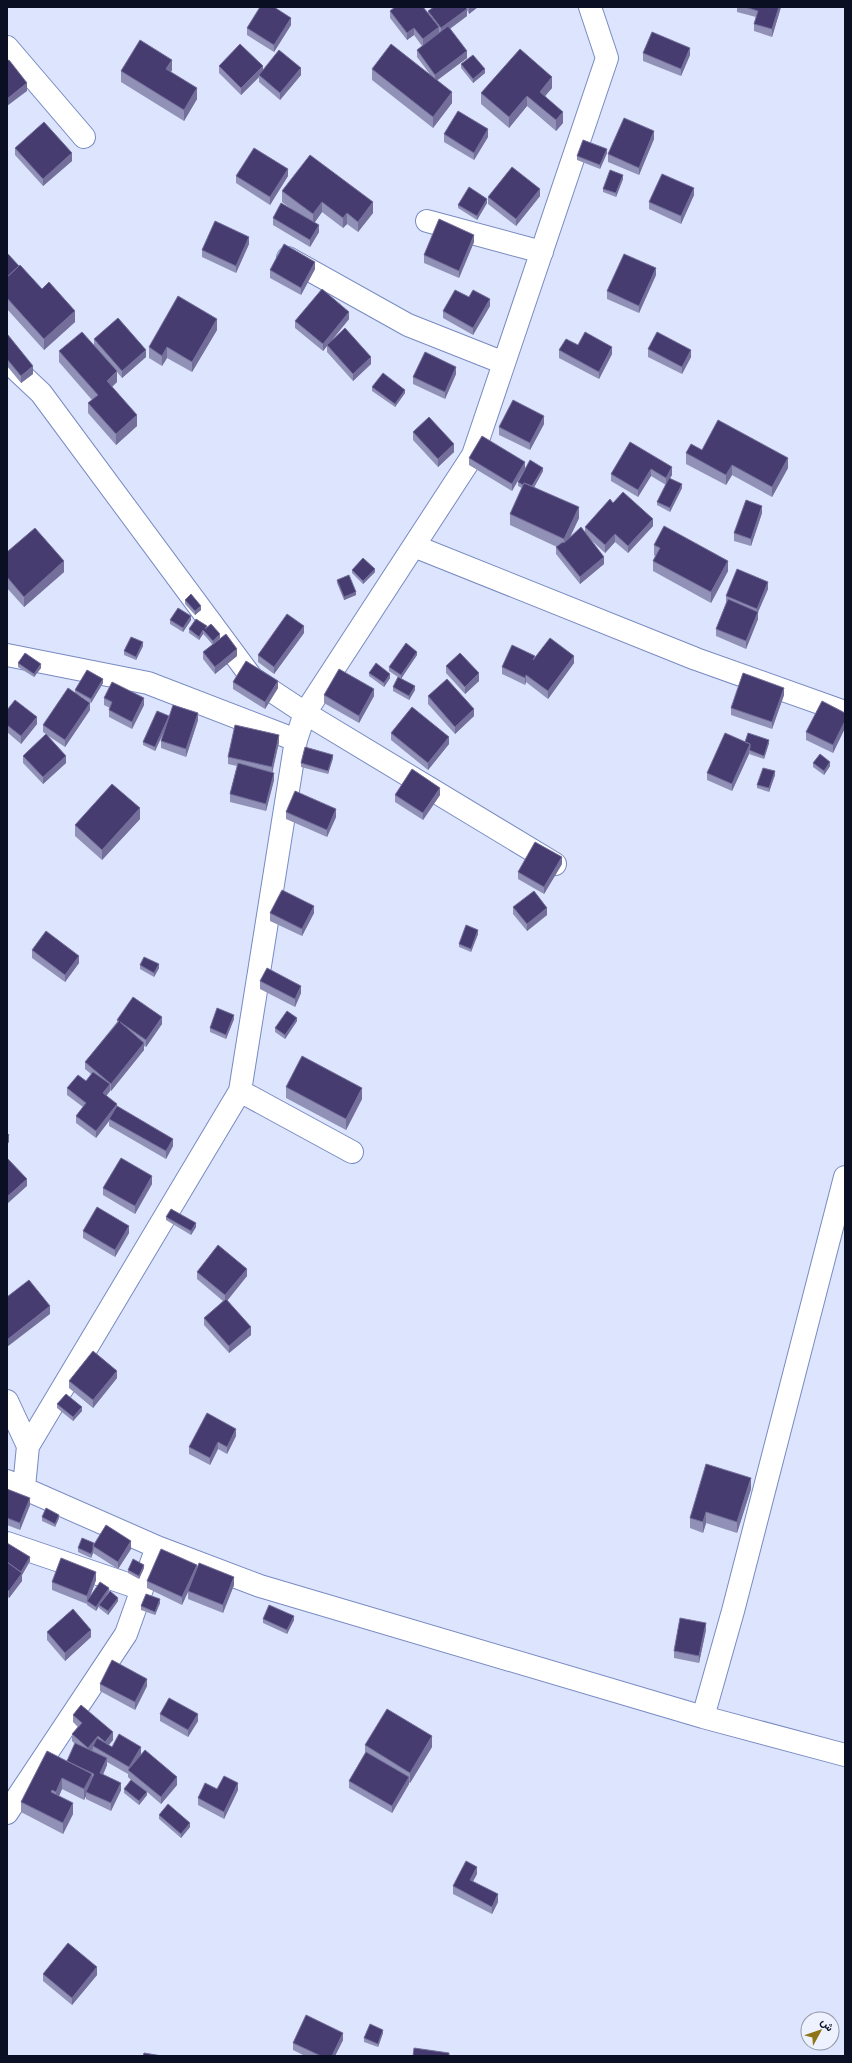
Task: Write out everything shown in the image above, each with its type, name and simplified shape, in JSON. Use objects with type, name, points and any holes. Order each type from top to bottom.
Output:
[{"type":"street","points":[[590,7],[606,58],[473,455],[305,713],[296,740],[240,1091],[28,1446],[16,1484],[157,1547],[260,1586],[703,1716],[845,1755]]},
{"type":"street","points":[[7,47],[84,137]]},
{"type":"street","points":[[427,221],[542,252]]},
{"type":"street","points":[[284,256],[408,325],[504,363]]},
{"type":"street","points":[[7,361],[41,393],[252,678],[305,713],[558,866]]},
{"type":"street","points":[[414,546],[696,659],[845,712]]},
{"type":"street","points":[[7,655],[148,683],[296,740]]},
{"type":"street","points":[[240,1091],[352,1152]]},
{"type":"street","points":[[703,1716],[733,1612],[845,1176]]},
{"type":"street","points":[[7,1401],[28,1446]]},
{"type":"street","points":[[7,1543],[142,1589]]},
{"type":"street","points":[[7,1813],[126,1634],[157,1547]]},
{"type":"building","points":[[260,7],[274,7],[291,18],[274,45],[247,28]]},
{"type":"building","points":[[395,7],[423,7],[439,27],[423,39],[414,28],[407,33],[390,11]]},
{"type":"building","points":[[434,7],[465,7],[467,9],[441,28],[428,11]]},
{"type":"building","points":[[745,7],[779,7],[772,29],[754,24],[758,11]]},
{"type":"building","points":[[448,26],[467,51],[435,75],[417,50]]},
{"type":"building","points":[[652,32],[690,48],[681,69],[643,53]]},
{"type":"building","points":[[140,40],[172,60],[166,69],[197,88],[184,110],[121,71]]},
{"type":"building","points":[[240,44],[263,66],[241,88],[219,66]]},
{"type":"building","points":[[391,44],[452,92],[433,117],[372,69]]},
{"type":"building","points":[[520,49],[552,77],[540,92],[563,112],[556,120],[527,96],[509,117],[481,93]]},
{"type":"building","points":[[279,50],[301,68],[280,93],[259,75]]},
{"type":"building","points":[[473,55],[485,69],[473,79],[461,64]]},
{"type":"building","points":[[9,60],[27,83],[7,99],[7,61]]},
{"type":"building","points":[[458,111],[488,129],[474,153],[444,134]]},
{"type":"building","points":[[624,118],[654,131],[639,168],[608,154]]},
{"type":"building","points":[[44,122],[72,153],[43,179],[15,148]]},
{"type":"building","points":[[583,140],[607,149],[600,165],[577,156]]},
{"type":"building","points":[[254,148],[288,169],[270,197],[236,176]]},
{"type":"building","points":[[310,155],[373,202],[358,222],[347,213],[343,218],[322,202],[313,214],[282,191]]},
{"type":"building","points":[[512,167],[540,189],[516,219],[488,197]]},
{"type":"building","points":[[610,170],[623,175],[616,193],[603,189]]},
{"type":"building","points":[[662,174],[694,188],[681,216],[649,202]]},
{"type":"building","points":[[469,187],[487,199],[477,216],[458,205]]},
{"type":"building","points":[[281,203],[319,225],[310,240],[273,218]]},
{"type":"building","points":[[439,219],[474,235],[459,271],[424,255]]},
{"type":"building","points":[[215,221],[249,237],[236,266],[202,250]]},
{"type":"building","points":[[284,244],[315,262],[301,288],[270,270]]},
{"type":"building","points":[[7,253],[19,266],[7,277]]},
{"type":"building","points":[[624,254],[656,268],[639,306],[607,291]]},
{"type":"building","points":[[20,265],[42,289],[49,282],[75,311],[44,339],[7,298],[7,277]]},
{"type":"building","points":[[322,289],[349,312],[323,344],[295,321]]},
{"type":"building","points":[[455,290],[469,297],[473,290],[490,299],[473,328],[443,311]]},
{"type":"building","points":[[178,296],[217,319],[192,362],[167,347],[162,356],[149,347]]},
{"type":"building","points":[[118,318],[146,350],[122,371],[94,339]]},
{"type":"building","points":[[345,328],[371,357],[353,374],[327,345]]},
{"type":"building","points":[[82,332],[117,371],[107,381],[137,415],[116,434],[88,403],[98,395],[59,351]]},
{"type":"building","points":[[585,332],[612,347],[599,372],[559,350],[566,339],[578,345]]},
{"type":"building","points":[[657,332],[691,350],[682,367],[648,349]]},
{"type":"building","points":[[7,335],[33,366],[21,376],[7,359]]},
{"type":"building","points":[[425,352],[456,367],[445,392],[413,377]]},
{"type":"building","points":[[383,373],[405,390],[395,404],[372,387]]},
{"type":"building","points":[[513,400],[544,416],[530,443],[499,427]]},
{"type":"building","points":[[429,417],[454,444],[438,459],[413,432]]},
{"type":"building","points":[[718,420],[788,458],[772,487],[732,465],[726,475],[686,453],[691,444],[702,450]]},
{"type":"building","points":[[482,436],[525,462],[512,484],[469,458]]},
{"type":"building","points":[[630,442],[672,467],[666,478],[651,469],[638,490],[611,474]]},
{"type":"building","points":[[530,460],[543,468],[532,486],[524,483],[523,485],[518,482]]},
{"type":"building","points":[[669,478],[682,484],[670,508],[657,502]]},
{"type":"building","points":[[524,483],[579,507],[564,539],[510,514]]},
{"type":"building","points":[[623,492],[653,519],[628,546],[615,534],[605,545],[585,527],[610,499],[613,503]]},
{"type":"building","points":[[746,500],[762,506],[751,539],[734,533]]},
{"type":"building","points":[[664,526],[728,561],[711,592],[653,561],[660,548],[654,545]]},
{"type":"building","points":[[581,527],[604,557],[580,577],[556,547],[563,542],[564,543]]},
{"type":"building","points":[[35,528],[64,561],[24,597],[7,577],[7,552]]},
{"type":"building","points":[[363,558],[375,569],[363,581],[352,570]]},
{"type":"building","points":[[737,569],[768,582],[757,609],[726,596]]},
{"type":"building","points":[[349,575],[356,592],[344,597],[337,580]]},
{"type":"building","points":[[191,594],[201,606],[195,611],[185,600]]},
{"type":"building","points":[[728,599],[758,612],[746,641],[716,629]]},
{"type":"building","points":[[178,608],[191,616],[183,628],[170,620]]},
{"type":"building","points":[[287,614],[304,626],[274,667],[258,655]]},
{"type":"building","points":[[196,619],[207,626],[205,629],[211,624],[220,634],[213,641],[203,630],[199,637],[189,629]]},
{"type":"building","points":[[226,634],[237,649],[215,667],[203,652]]},
{"type":"building","points":[[131,637],[143,642],[136,657],[124,651]]},
{"type":"building","points":[[550,638],[574,656],[548,691],[526,675],[525,678],[502,667],[512,645],[535,656],[533,660]]},
{"type":"building","points":[[406,643],[417,652],[401,675],[389,667]]},
{"type":"building","points":[[25,653],[41,664],[34,674],[18,663]]},
{"type":"building","points":[[460,653],[479,673],[465,687],[446,666]]},
{"type":"building","points":[[246,661],[278,681],[265,702],[233,682]]},
{"type":"building","points":[[376,663],[390,674],[384,683],[369,673]]},
{"type":"building","points":[[339,669],[374,689],[359,716],[324,695]]},
{"type":"building","points":[[87,670],[103,679],[91,699],[75,690]]},
{"type":"building","points":[[743,673],[784,688],[772,722],[731,708]]},
{"type":"building","points":[[398,677],[415,686],[409,696],[393,687]]},
{"type":"building","points":[[447,679],[474,709],[455,727],[428,696]]},
{"type":"building","points":[[112,682],[144,698],[132,722],[109,710],[112,702],[104,698]]},
{"type":"building","points":[[68,688],[90,703],[65,740],[43,725]]},
{"type":"building","points":[[15,700],[37,717],[21,736],[7,725],[7,710]]},
{"type":"building","points":[[822,701],[845,713],[845,721],[833,745],[806,732]]},
{"type":"building","points":[[173,705],[198,713],[186,749],[161,741]]},
{"type":"building","points":[[412,707],[449,737],[428,763],[391,733]]},
{"type":"building","points":[[157,711],[169,716],[155,747],[143,742]]},
{"type":"building","points":[[235,725],[279,735],[272,767],[228,757]]},
{"type":"building","points":[[725,733],[750,744],[732,784],[707,773]]},
{"type":"building","points":[[748,733],[769,740],[764,756],[749,750],[750,744],[745,742]]},
{"type":"building","points":[[46,734],[66,756],[43,777],[23,756]]},
{"type":"building","points":[[305,747],[333,755],[328,771],[301,763]]},
{"type":"building","points":[[820,754],[830,762],[824,771],[813,763]]},
{"type":"building","points":[[238,763],[274,773],[266,804],[230,794]]},
{"type":"building","points":[[763,768],[775,771],[769,788],[757,785]]},
{"type":"building","points":[[412,769],[440,788],[423,813],[395,795]]},
{"type":"building","points":[[112,784],[140,808],[102,850],[75,825]]},
{"type":"building","points":[[295,791],[336,809],[327,830],[286,812]]},
{"type":"building","points":[[535,842],[562,857],[544,887],[518,872]]},
{"type":"building","points":[[282,890],[314,906],[302,929],[270,913]]},
{"type":"building","points":[[534,891],[547,908],[527,924],[513,907]]},
{"type":"building","points":[[466,925],[478,930],[471,949],[459,944]]},
{"type":"building","points":[[46,931],[79,956],[65,975],[32,950]]},
{"type":"building","points":[[144,957],[159,964],[154,973],[140,965]]},
{"type":"building","points":[[267,968],[301,986],[295,999],[260,981]]},
{"type":"building","points":[[133,997],[162,1017],[146,1040],[120,1022],[144,1043],[111,1084],[85,1062],[119,1021],[117,1020]]},
{"type":"building","points":[[217,1008],[234,1015],[226,1035],[210,1028]]},
{"type":"building","points":[[287,1011],[297,1018],[285,1035],[275,1028]]},
{"type":"building","points":[[302,1056],[362,1088],[346,1119],[286,1087]]},
{"type":"building","points":[[93,1072],[110,1084],[103,1093],[117,1104],[96,1131],[76,1116],[86,1103],[67,1088],[78,1075],[86,1081]]},
{"type":"building","points":[[117,1106],[173,1139],[166,1151],[109,1119]]},
{"type":"building","points":[[7,1158],[27,1179],[7,1197]]},
{"type":"building","points":[[121,1158],[152,1176],[135,1206],[103,1188]]},
{"type":"building","points":[[97,1207],[129,1226],[115,1250],[83,1231]]},
{"type":"building","points":[[171,1209],[196,1223],[191,1231],[166,1217]]},
{"type":"building","points":[[218,1245],[247,1269],[225,1295],[197,1272]]},
{"type":"building","points":[[29,1280],[50,1306],[7,1340],[7,1297]]},
{"type":"building","points":[[226,1299],[251,1327],[229,1346],[204,1318]]},
{"type":"building","points":[[93,1351],[117,1371],[93,1400],[69,1381]]},
{"type":"building","points":[[66,1394],[82,1407],[73,1417],[57,1404]]},
{"type":"building","points":[[207,1413],[236,1429],[227,1447],[218,1442],[210,1458],[189,1447]]},
{"type":"building","points":[[706,1464],[751,1478],[737,1522],[706,1512],[703,1522],[690,1518]]},
{"type":"building","points":[[7,1489],[30,1498],[20,1523],[7,1518]]},
{"type":"building","points":[[46,1508],[59,1515],[55,1524],[42,1517]]},
{"type":"building","points":[[106,1525],[131,1541],[118,1562],[93,1546]]},
{"type":"building","points":[[82,1538],[94,1543],[91,1554],[78,1548]]},
{"type":"building","points":[[7,1543],[30,1557],[21,1572],[7,1562]]},
{"type":"building","points":[[161,1549],[197,1565],[182,1597],[147,1581]]},
{"type":"building","points":[[61,1558],[96,1572],[87,1596],[52,1582]]},
{"type":"building","points":[[133,1559],[144,1565],[139,1576],[128,1570]]},
{"type":"building","points":[[7,1562],[22,1573],[9,1591],[7,1589]]},
{"type":"building","points":[[199,1563],[234,1577],[223,1605],[188,1591]]},
{"type":"building","points":[[100,1582],[109,1588],[96,1607],[87,1601]]},
{"type":"building","points":[[110,1591],[118,1598],[108,1611],[99,1605]]},
{"type":"building","points":[[146,1594],[160,1599],[155,1612],[141,1606]]},
{"type":"building","points":[[269,1605],[294,1616],[287,1630],[263,1619]]},
{"type":"building","points":[[73,1609],[91,1630],[65,1653],[47,1632]]},
{"type":"building","points":[[680,1618],[706,1623],[699,1656],[674,1651]]},
{"type":"building","points":[[112,1660],[147,1679],[135,1702],[100,1684]]},
{"type":"building","points":[[169,1698],[198,1714],[188,1730],[160,1714]]},
{"type":"building","points":[[81,1705],[113,1732],[105,1742],[98,1736],[88,1748],[72,1734],[82,1723],[73,1715]]},
{"type":"building","points":[[387,1709],[432,1736],[410,1773],[365,1745]]},
{"type":"building","points":[[119,1734],[141,1747],[129,1767],[93,1746],[97,1738],[112,1747]]},
{"type":"building","points":[[75,1743],[107,1758],[100,1773],[121,1783],[111,1803],[86,1792],[94,1774],[67,1761]]},
{"type":"building","points":[[145,1750],[177,1777],[161,1797],[128,1770]]},
{"type":"building","points":[[47,1751],[92,1774],[84,1789],[62,1778],[56,1792],[52,1790],[51,1792],[73,1803],[63,1823],[21,1802]]},
{"type":"building","points":[[366,1752],[409,1777],[392,1806],[349,1781]]},
{"type":"building","points":[[224,1776],[238,1783],[224,1812],[198,1798],[205,1783],[217,1789]]},
{"type":"building","points":[[131,1780],[147,1792],[139,1801],[124,1789]]},
{"type":"building","points":[[168,1804],[190,1823],[181,1834],[159,1815]]},
{"type":"building","points":[[466,1861],[477,1867],[470,1880],[498,1894],[492,1907],[453,1886]]},
{"type":"building","points":[[68,1943],[97,1967],[72,1998],[43,1974]]},
{"type":"building","points":[[306,2015],[343,2033],[332,2056],[321,2056],[293,2043]]},
{"type":"building","points":[[370,2024],[383,2030],[378,2044],[364,2038]]},
{"type":"building","points":[[414,2048],[449,2053],[449,2056],[413,2056]]},
{"type":"building","points":[[144,2053],[162,2056],[143,2056]]}]
